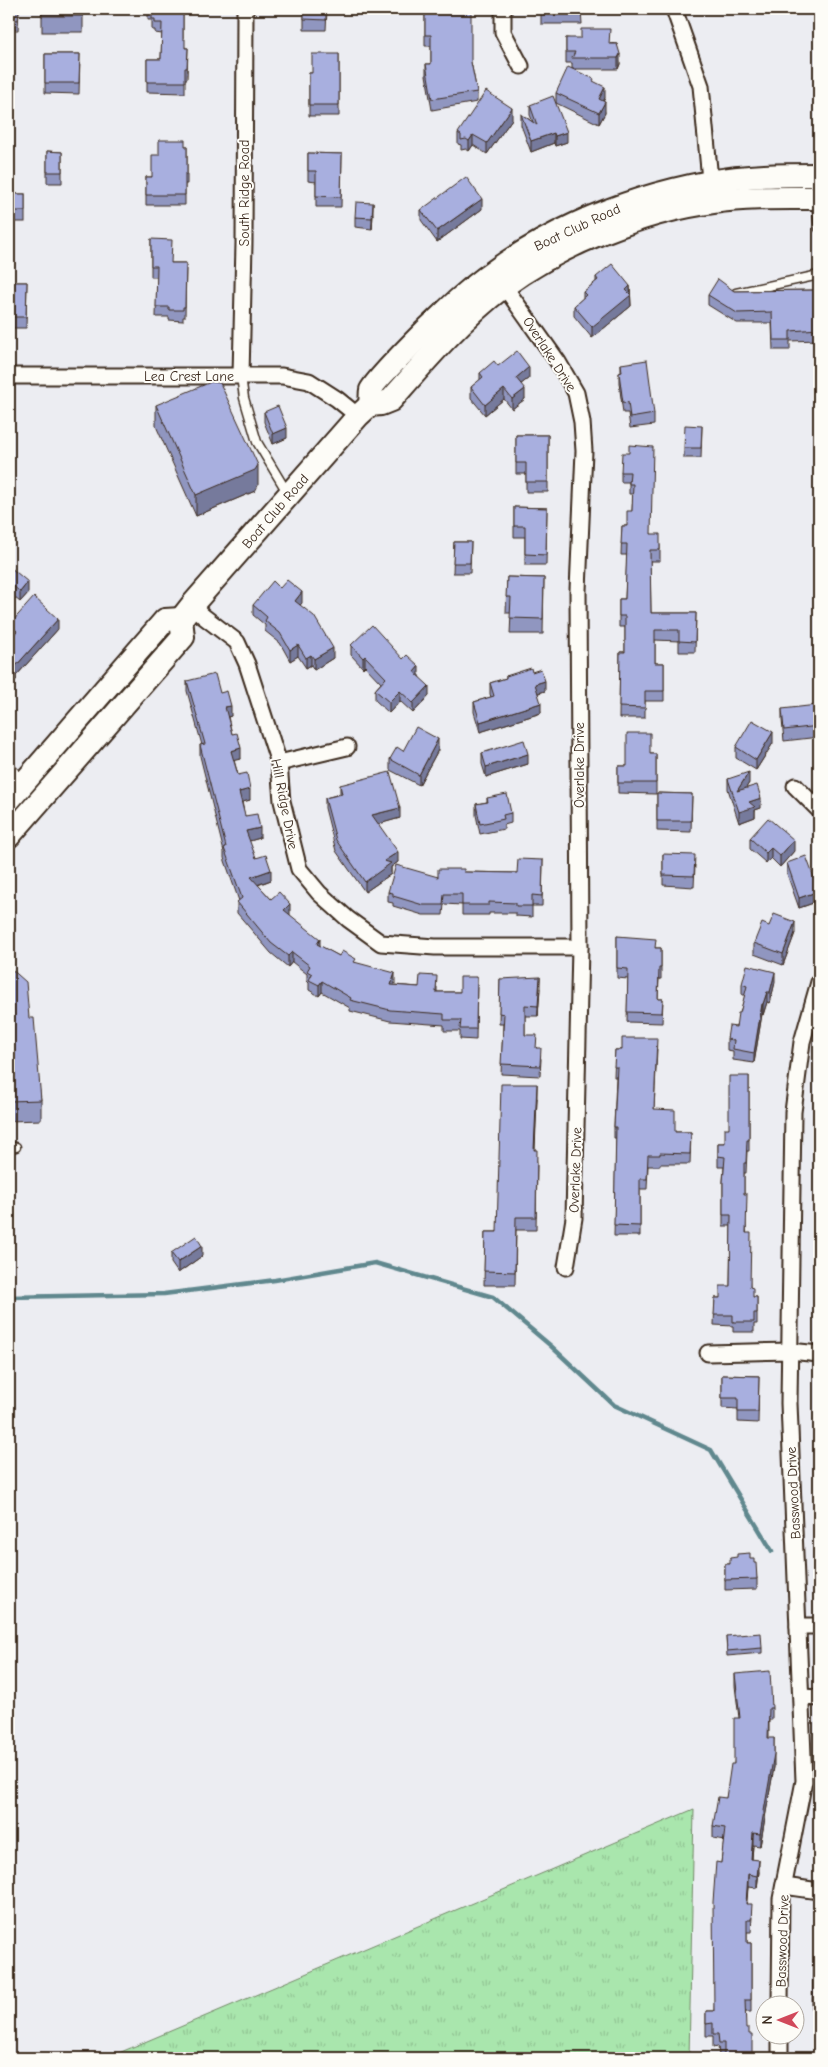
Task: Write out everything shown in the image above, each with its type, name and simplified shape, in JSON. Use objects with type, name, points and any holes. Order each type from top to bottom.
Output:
[{"type":"main road","name":"Boat Club Road","points":[[364,410],[391,400],[439,346],[504,286],[559,251],[638,220],[670,210],[754,176],[819,175]]},
{"type":"main road","name":"Boat Club Road","points":[[9,800],[17,774],[165,620],[187,612],[364,410],[372,388],[416,340],[459,299],[494,272],[547,238],[592,217],[644,197],[712,192],[765,197],[817,198]]},
{"type":"main road","points":[[9,836],[183,636],[187,612]]},
{"type":"street","name":"South Ridge Road","points":[[241,376],[244,243],[245,9]]},
{"type":"street","points":[[503,9],[503,32],[520,66]]},
{"type":"street","points":[[674,9],[701,86],[712,192]]},
{"type":"street","name":"Overlake Drive","points":[[504,286],[558,362],[576,392],[582,422],[584,451],[578,590],[580,946],[574,1218],[566,1267]]},
{"type":"street","name":"Lea Crest Lane","points":[[9,376],[282,376],[309,381],[337,399],[364,410]]},
{"type":"street","name":"Hill Ridge Drive","points":[[187,612],[203,616],[237,642],[247,664],[279,763],[282,801],[299,869],[319,893],[348,919],[381,943],[435,947],[580,946]]},
{"type":"street","points":[[279,763],[347,746]]},
{"type":"street","points":[[795,786],[819,810]]},
{"type":"street","name":"Basswood Drive","points":[[780,1994],[781,1899],[804,1781],[789,1403],[793,1112],[802,1042],[819,982]]},
{"type":"street","points":[[708,1353],[790,1351],[819,1354]]},
{"type":"street","points":[[798,1626],[819,1626]]},
{"type":"street","points":[[802,1697],[819,1698]]},
{"type":"street","points":[[784,1886],[819,1891]]},
{"type":"street","points":[[780,2044],[780,2058]]},
{"type":"lane","points":[[817,198],[819,228]]},
{"type":"lane","points":[[734,293],[819,275]]},
{"type":"lane","points":[[241,376],[244,398],[257,442],[289,496]]},
{"type":"green space","points":[[694,1809],[689,2058],[107,2058]]},
{"type":"building","points":[[9,9],[19,9],[18,20],[9,19]]},
{"type":"building","points":[[42,9],[83,9],[83,16],[42,16]]},
{"type":"building","points":[[152,9],[183,9],[183,39],[185,39],[185,48],[188,48],[185,82],[147,82],[147,59],[161,59],[162,23],[155,23],[155,19],[152,19]]},
{"type":"building","points":[[304,9],[326,9],[326,20],[304,19]]},
{"type":"building","points":[[425,9],[471,9],[471,62],[477,92],[432,99],[426,64],[431,64],[431,35],[425,35]]},
{"type":"building","points":[[541,9],[581,9],[582,14],[541,14]]},
{"type":"building","points":[[581,29],[610,29],[609,44],[617,44],[620,54],[618,58],[572,58],[575,52],[566,52],[566,38],[581,38]]},
{"type":"building","points":[[45,54],[80,54],[79,83],[45,83]]},
{"type":"building","points":[[312,54],[339,54],[339,105],[309,105],[309,73],[312,73]]},
{"type":"building","points":[[568,67],[594,79],[593,81],[605,87],[599,99],[605,102],[599,113],[556,93]]},
{"type":"building","points":[[486,91],[512,108],[487,143],[473,135],[469,141],[466,139],[461,140],[461,135],[458,133]]},
{"type":"building","points":[[553,96],[567,132],[555,136],[554,133],[531,141],[521,114],[537,125],[530,105]]},
{"type":"building","points":[[159,140],[185,140],[185,146],[187,146],[187,174],[185,174],[185,195],[146,195],[146,177],[152,177],[152,155],[159,155]]},
{"type":"building","points":[[47,151],[62,152],[62,172],[47,172]]},
{"type":"building","points":[[308,153],[342,154],[341,197],[316,196],[316,171],[308,171]]},
{"type":"building","points":[[466,177],[482,199],[437,231],[421,210]]},
{"type":"building","points":[[9,194],[25,194],[25,211],[9,211]]},
{"type":"building","points":[[356,202],[373,203],[372,218],[355,217]]},
{"type":"building","points":[[151,239],[172,240],[171,263],[186,263],[185,307],[183,307],[183,310],[169,310],[169,307],[156,307],[157,266],[151,266]]},
{"type":"building","points":[[612,264],[630,286],[626,290],[631,295],[592,327],[574,306],[586,295],[583,292],[598,280],[596,277]]},
{"type":"building","points":[[718,279],[734,291],[819,290],[819,329],[790,331],[790,340],[773,340],[772,312],[737,313],[708,295]]},
{"type":"building","points":[[9,282],[27,282],[26,317],[9,317]]},
{"type":"building","points":[[517,351],[529,367],[516,378],[525,389],[512,399],[504,389],[485,405],[471,387],[483,377],[480,373],[494,361],[498,366]]},
{"type":"building","points":[[647,360],[654,414],[630,418],[628,402],[623,403],[619,373],[622,372],[621,364]]},
{"type":"building","points":[[211,382],[220,383],[258,465],[255,470],[196,495],[156,405]]},
{"type":"building","points":[[278,406],[287,428],[273,434],[264,412]]},
{"type":"building","points":[[685,425],[702,426],[701,448],[684,448]]},
{"type":"building","points":[[516,435],[548,435],[548,482],[526,482],[526,463],[516,463]]},
{"type":"building","points":[[629,445],[653,447],[651,534],[660,534],[660,550],[650,550],[651,613],[696,613],[695,642],[679,641],[679,630],[655,630],[655,663],[664,663],[664,691],[645,691],[645,708],[619,707],[620,652],[625,652],[625,616],[619,616],[619,599],[625,599],[627,544],[621,544],[622,526],[627,526],[627,511],[632,511],[633,484],[629,484],[630,472],[621,472],[622,453],[629,453]]},
{"type":"building","points":[[514,507],[547,508],[546,555],[525,554],[525,526],[514,526]]},
{"type":"building","points":[[454,542],[471,542],[470,563],[453,563]]},
{"type":"building","points":[[10,567],[28,582],[20,592],[9,582]]},
{"type":"building","points":[[507,577],[544,578],[543,619],[510,618],[511,597],[506,597]]},
{"type":"building","points":[[287,580],[302,592],[295,601],[314,616],[333,648],[314,659],[311,655],[306,658],[298,645],[290,650],[280,633],[265,621],[267,617],[253,605],[273,581],[280,588]]},
{"type":"building","points":[[34,597],[58,619],[14,668],[16,670],[9,679],[9,640],[17,631],[10,624]]},
{"type":"building","points":[[372,625],[403,659],[407,655],[419,666],[414,672],[429,686],[413,703],[400,691],[389,702],[375,690],[386,678],[365,656],[363,658],[351,645]]},
{"type":"building","points":[[531,668],[532,672],[541,669],[545,681],[535,684],[541,703],[480,722],[474,702],[494,696],[490,683]]},
{"type":"building","points":[[215,674],[220,693],[227,691],[231,706],[225,707],[232,734],[237,733],[241,748],[231,751],[238,775],[247,773],[250,789],[239,792],[245,816],[257,814],[260,828],[246,831],[256,858],[266,855],[271,870],[251,877],[271,899],[279,892],[290,904],[284,910],[320,939],[317,944],[339,956],[342,951],[356,959],[354,962],[395,973],[391,985],[419,987],[420,975],[437,976],[436,992],[460,992],[460,977],[477,977],[476,1029],[460,1029],[461,1020],[444,1020],[444,1014],[390,1010],[350,1000],[351,998],[322,981],[319,985],[309,980],[312,974],[307,971],[310,966],[292,952],[288,956],[271,943],[237,902],[242,898],[224,848],[226,847],[200,745],[205,744],[187,681]]},
{"type":"building","points":[[817,705],[819,726],[784,730],[782,709]]},
{"type":"building","points":[[752,720],[773,732],[756,760],[736,747]]},
{"type":"building","points":[[416,727],[438,739],[419,775],[390,759],[397,747],[403,751]]},
{"type":"building","points":[[627,733],[650,733],[650,754],[656,754],[656,783],[618,783],[618,766],[627,766]]},
{"type":"building","points":[[524,740],[528,754],[486,767],[482,753]]},
{"type":"building","points":[[390,772],[400,808],[372,815],[398,852],[384,861],[391,863],[365,882],[336,840],[325,798],[342,794],[340,785]]},
{"type":"building","points":[[749,772],[737,791],[757,785],[761,798],[749,802],[755,807],[739,812],[728,779]]},
{"type":"building","points":[[657,793],[692,794],[691,821],[657,821]]},
{"type":"building","points":[[507,794],[511,813],[503,815],[504,819],[480,824],[476,804],[488,802],[487,798]]},
{"type":"building","points":[[768,818],[794,840],[780,856],[771,848],[766,853],[750,838]]},
{"type":"building","points":[[663,854],[695,855],[694,876],[663,875]]},
{"type":"building","points":[[806,856],[819,891],[799,898],[787,863]]},
{"type":"building","points":[[518,859],[543,860],[542,896],[532,895],[532,906],[516,906],[516,903],[489,902],[489,905],[462,905],[462,894],[444,894],[443,905],[423,905],[393,896],[393,893],[388,892],[396,865],[438,877],[438,869],[464,869],[464,872],[517,873]]},
{"type":"building","points":[[774,914],[795,922],[783,954],[754,943],[762,923],[769,926]]},
{"type":"building","points":[[617,936],[656,939],[655,948],[661,948],[658,999],[663,999],[662,1013],[627,1012],[628,969],[617,968]]},
{"type":"building","points":[[747,965],[775,972],[770,992],[767,992],[762,1004],[754,1053],[733,1049],[734,1040],[727,1039],[729,1026],[736,1027],[738,1013],[740,1013],[747,986],[742,984]]},
{"type":"building","points":[[9,967],[26,982],[29,1018],[34,1018],[41,1100],[9,1101]]},
{"type":"building","points":[[540,977],[538,1006],[525,1005],[525,1035],[537,1035],[536,1048],[541,1048],[540,1066],[501,1064],[504,1014],[499,1013],[500,979]]},
{"type":"building","points":[[622,1038],[657,1038],[654,1109],[675,1110],[675,1132],[691,1132],[690,1154],[660,1153],[660,1155],[648,1155],[647,1179],[640,1179],[640,1226],[614,1225],[616,1127],[614,1127],[617,1067],[614,1067],[615,1050],[622,1050]]},
{"type":"building","points":[[729,1076],[749,1076],[749,1140],[747,1140],[746,1163],[744,1163],[744,1194],[747,1194],[746,1233],[751,1233],[750,1287],[753,1288],[753,1297],[757,1297],[757,1313],[754,1313],[754,1322],[733,1322],[733,1315],[714,1315],[715,1298],[720,1298],[720,1286],[730,1286],[731,1215],[723,1215],[725,1157],[718,1156],[718,1143],[725,1143],[725,1128],[729,1128]]},
{"type":"building","points":[[501,1084],[537,1084],[534,1150],[537,1150],[536,1217],[516,1217],[515,1272],[484,1271],[485,1232],[497,1232]]},
{"type":"building","points":[[196,1236],[202,1246],[178,1262],[171,1253]]},
{"type":"building","points":[[722,1375],[759,1376],[758,1412],[738,1412],[738,1398],[722,1398]]},
{"type":"building","points":[[750,1553],[750,1559],[754,1559],[754,1563],[756,1563],[757,1579],[725,1580],[725,1564],[730,1564],[730,1558],[737,1557],[737,1554]]},
{"type":"building","points":[[761,1633],[762,1648],[727,1651],[726,1636]]},
{"type":"building","points":[[770,1671],[772,1708],[769,1708],[768,1738],[774,1738],[774,1754],[760,1834],[753,1833],[751,1859],[759,1860],[757,1876],[748,1874],[746,1904],[752,1904],[751,1920],[747,1920],[747,1943],[751,1943],[751,2000],[745,2000],[746,2028],[749,2028],[749,2034],[752,2034],[752,2058],[724,2058],[724,2043],[719,2043],[718,2034],[713,2034],[713,2023],[706,2024],[706,2011],[714,2011],[713,1902],[716,1862],[721,1863],[725,1828],[713,1826],[718,1797],[726,1798],[731,1764],[734,1764],[734,1718],[740,1718],[735,1674]]},
{"type":"building","points":[[816,1906],[819,1906],[819,1921],[815,1921]]},
{"type":"building","points":[[816,1952],[819,1952],[819,2012],[812,2012],[813,1965],[816,1965]]},
{"type":"building","points":[[815,2045],[819,2045],[819,2058],[814,2058]]},
{"type":"waterway","points":[[9,1297],[164,1294],[275,1280],[375,1263],[493,1297],[551,1346],[614,1405],[711,1450],[772,1551]]}]
